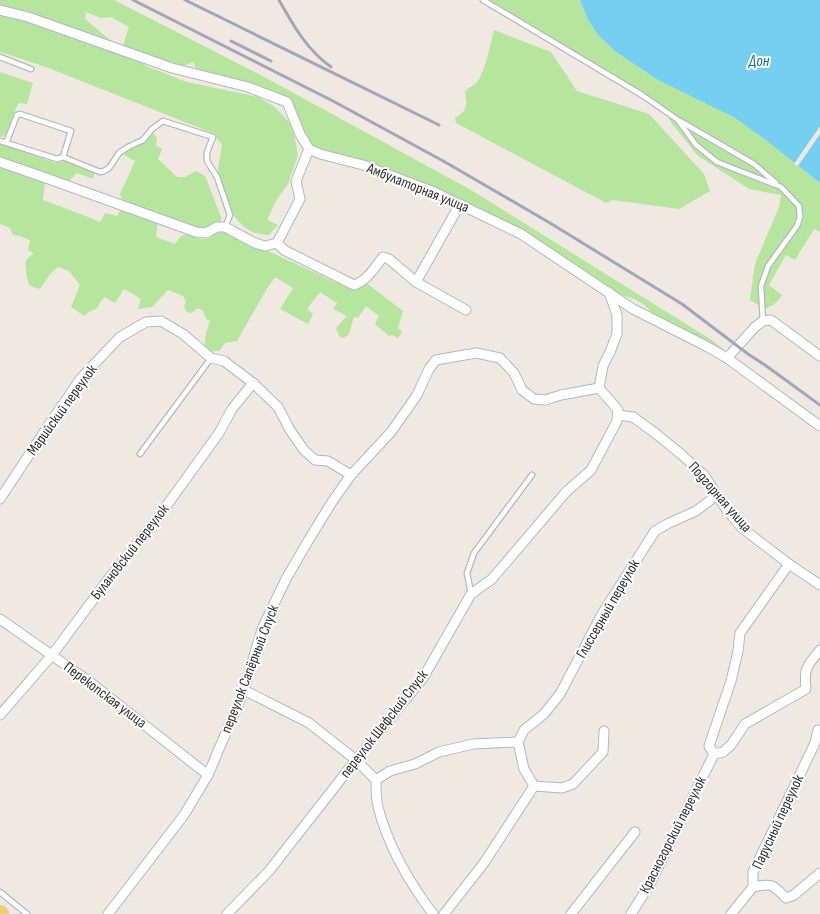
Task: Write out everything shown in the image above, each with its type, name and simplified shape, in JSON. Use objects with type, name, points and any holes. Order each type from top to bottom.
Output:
[{"type":"street","points":[[0,10],[172,68],[248,87],[287,102],[300,134],[309,149],[296,181],[300,199],[277,243],[265,246],[255,243],[225,227],[218,227],[206,233],[196,232],[0,162]]},
{"type":"street","name":"Амбулаторная улица","points":[[309,149],[320,154],[363,165],[434,192],[521,234],[633,309],[727,358],[820,426]]},
{"type":"street","points":[[416,282],[460,204]]},
{"type":"street","points":[[277,243],[284,250],[354,285],[366,278],[382,257],[389,259],[416,282],[466,310]]},
{"type":"street","points":[[609,292],[617,315],[617,334],[603,366],[599,388],[618,410],[618,415]]},
{"type":"street","points":[[727,358],[754,327],[763,321],[771,320],[820,356]]},
{"type":"street","name":"Марийский переулок","points":[[0,499],[82,378],[120,337],[146,322],[161,321],[183,334],[211,358]]},
{"type":"street","name":"переулок Сапёрный Спуск","points":[[108,914],[184,816],[208,774],[244,690],[262,629],[286,579],[308,540],[351,475],[392,432],[417,396],[429,369],[436,360],[476,353],[500,358],[514,373],[522,390],[534,399],[545,400],[599,388]]},
{"type":"street","points":[[211,358],[224,361],[253,383],[278,407],[290,430],[304,450],[315,460],[328,461],[351,475]]},
{"type":"street","name":"Булановский переулок","points":[[0,715],[52,655],[157,519],[219,432],[232,409],[253,383]]},
{"type":"street","name":"Подгорная улица","points":[[618,415],[633,417],[682,455],[704,475],[726,509],[742,528],[820,584]]},
{"type":"street","name":"переулок Шефский Спуск","points":[[227,914],[268,871],[423,678],[471,594],[492,578],[566,492],[591,470],[618,421],[618,415]]},
{"type":"street","name":"Глиссерный переулок","points":[[518,742],[524,730],[544,714],[560,694],[602,614],[655,531],[696,511],[717,496]]},
{"type":"street","name":"Красногорский переулок","points":[[631,914],[651,882],[714,754],[709,746],[732,681],[740,633],[790,564]]},
{"type":"street","name":"Перекопская улица","points":[[0,619],[90,682],[208,774]]},
{"type":"street","points":[[714,754],[723,752],[731,745],[745,724],[806,689],[804,674],[807,666],[820,650]]},
{"type":"street","points":[[244,690],[309,723],[356,760],[376,780],[378,805],[390,843],[418,894],[433,914]]},
{"type":"street","name":"Парусный переулок","points":[[731,914],[753,887],[753,872],[815,743],[818,730]]},
{"type":"street","points":[[534,786],[562,788],[573,784],[603,752],[604,731]]},
{"type":"street","points":[[376,780],[390,771],[415,764],[439,752],[473,744],[518,742],[524,769],[534,786]]},
{"type":"street","points":[[444,914],[484,863],[534,786]]},
{"type":"street","points":[[571,914],[635,832]]},
{"type":"street","name":"Парусный переулок","points":[[753,887],[768,884],[776,888],[786,898],[794,896],[820,873]]},
{"type":"lane","points":[[483,0],[642,95],[678,120],[754,164],[781,187],[799,206],[800,216],[797,226],[768,266],[761,286],[763,321]]},
{"type":"lane","points":[[0,57],[32,69]]},
{"type":"lane","points":[[6,143],[17,115],[24,114],[71,131],[63,157]]},
{"type":"lane","points":[[678,120],[696,145],[717,162],[781,187]]},
{"type":"lane","points":[[0,141],[57,158],[63,157],[100,172],[109,168],[120,152],[128,146],[143,140],[152,129],[164,121],[213,137],[207,152],[207,161],[217,177],[230,215],[225,227]]},
{"type":"lane","points":[[140,454],[211,358]]},
{"type":"lane","points":[[471,594],[467,573],[474,553],[532,475]]},
{"type":"lane","points":[[0,892],[27,914]]},
{"type":"green space","points":[[0,0],[114,0],[268,79],[471,190],[710,339],[727,352],[724,354],[653,318],[647,307],[640,302],[628,297],[615,296],[521,234],[434,192],[309,149],[287,102],[200,75],[193,62],[181,67],[154,59],[147,54],[123,46],[129,27],[111,17],[101,18],[86,12],[85,19],[122,50],[146,66],[187,82],[258,97],[275,107],[290,123],[298,155],[288,184],[277,199],[267,220],[278,225],[269,235],[252,232],[239,222],[230,209],[218,177],[222,144],[210,132],[46,67],[0,52]]},
{"type":"green space","points":[[490,0],[580,0],[588,20],[598,35],[616,52],[658,80],[735,118],[820,183],[820,232],[814,229],[795,260],[786,255],[769,285],[782,295],[775,304],[765,309],[750,300],[755,264],[779,207],[781,195],[749,189],[697,155],[673,125],[659,103]]},
{"type":"green space","points":[[494,30],[551,52],[577,91],[649,114],[704,174],[710,191],[679,209],[613,200],[606,203],[456,123],[455,118],[466,107],[465,92],[477,82],[483,71]]},
{"type":"green space","points":[[0,72],[33,83],[27,104],[18,104],[6,134],[0,137]]},
{"type":"green space","points":[[153,133],[157,138],[156,146],[162,149],[158,159],[177,177],[185,177],[196,171],[205,176],[221,217],[221,224],[205,230],[196,229],[122,199],[120,194],[135,161],[122,154],[141,139]]},
{"type":"green space","points":[[0,144],[56,163],[65,161],[95,172],[93,179],[77,173],[68,182],[0,159]]},
{"type":"green space","points":[[0,166],[45,182],[43,200],[100,222],[105,213],[117,216],[122,208],[158,221],[156,237],[175,244],[180,237],[186,234],[200,239],[208,239],[219,230],[225,231],[352,290],[361,288],[365,282],[403,311],[398,328],[402,332],[398,338],[392,335],[389,336],[375,324],[379,316],[366,306],[358,318],[354,317],[349,334],[344,338],[339,336],[336,328],[347,316],[333,309],[337,303],[320,292],[307,309],[313,314],[308,324],[280,309],[293,288],[275,277],[237,341],[225,343],[219,351],[207,351],[205,340],[210,321],[206,319],[203,311],[198,308],[191,313],[187,312],[184,307],[186,302],[183,296],[168,290],[152,307],[138,309],[141,299],[124,289],[115,303],[104,297],[96,309],[88,312],[85,316],[71,307],[80,285],[69,271],[58,267],[51,273],[40,289],[30,286],[26,265],[27,259],[34,254],[28,250],[30,240],[13,235],[10,228],[0,224]]},
{"type":"water","name":"Дон","points":[[580,0],[820,0],[820,183],[735,118],[658,80],[616,52],[598,35],[588,20]]},
{"type":"pier","points":[[820,126],[820,134],[798,166],[794,164]]},
{"type":"railway","points":[[133,0],[333,101],[445,162],[550,223],[682,304],[820,405]]},
{"type":"railway","points":[[185,0],[439,125]]},
{"type":"railway","points":[[279,0],[295,28],[308,45],[331,67]]},
{"type":"railway","points":[[231,41],[271,61]]}]
